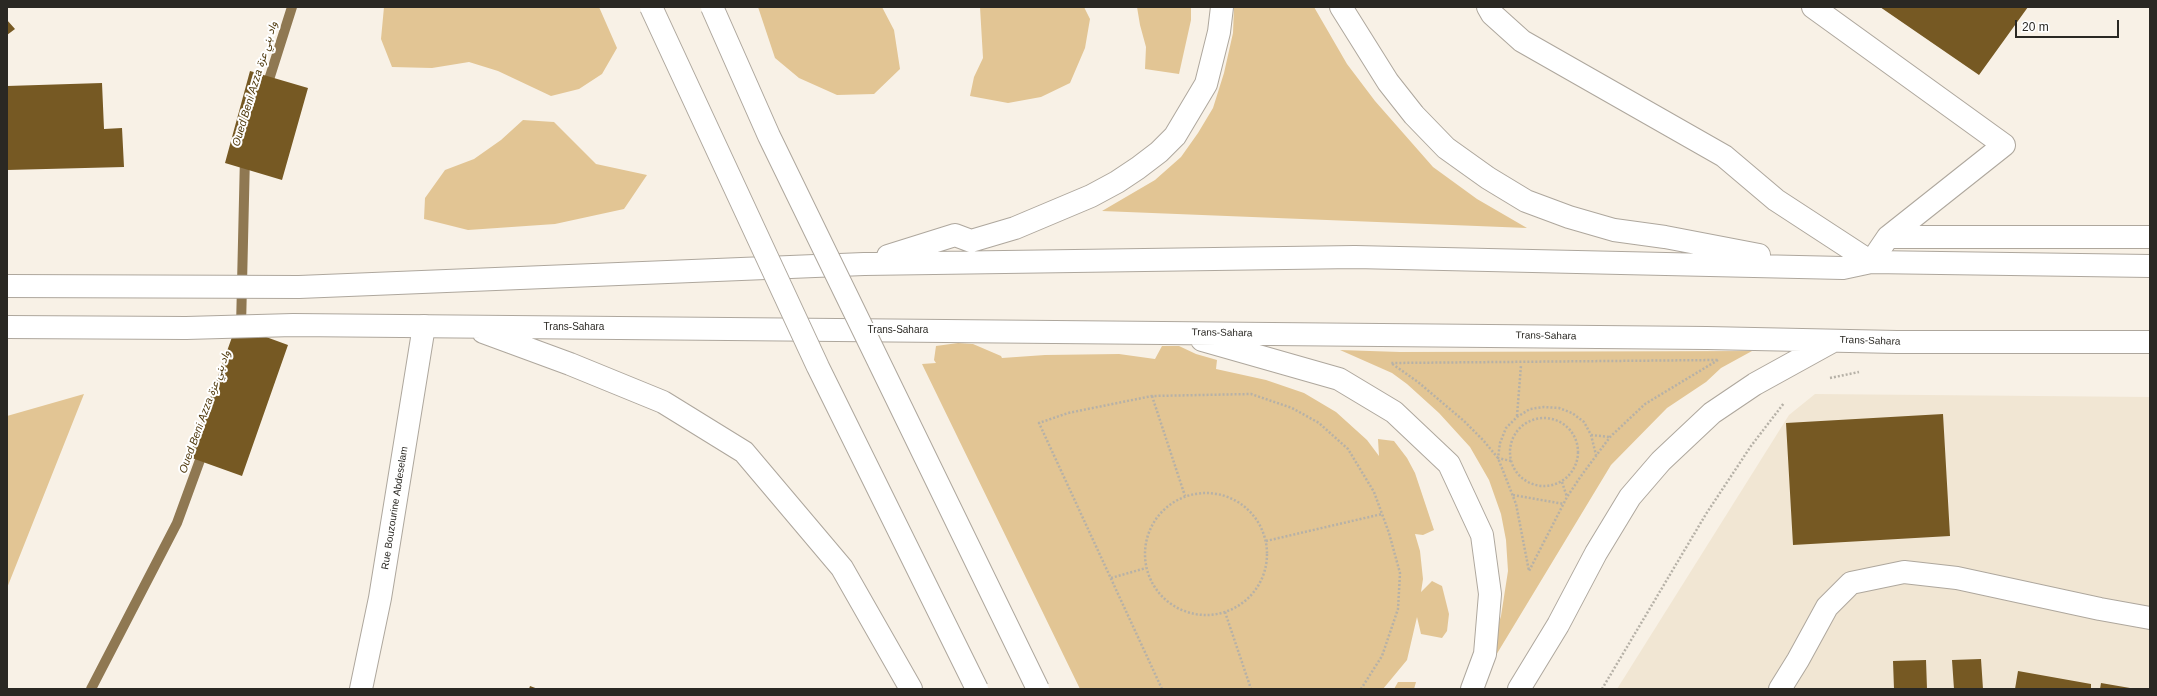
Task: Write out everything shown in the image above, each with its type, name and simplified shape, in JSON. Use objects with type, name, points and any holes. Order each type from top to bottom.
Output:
[{"type":"main road","points":[[651,7],[818,367],[976,689]]},
{"type":"main road","points":[[712,7],[769,136],[1038,689]]},
{"type":"main road","points":[[864,264],[955,235],[971,240],[1015,228],[1091,196],[1117,182],[1138,168],[1159,152],[1175,136],[1206,84],[1222,7]]},
{"type":"main road","points":[[1341,7],[1388,82],[1414,115],[1446,148],[1488,178],[1526,200],[1569,217],[1614,230],[1843,268]]},
{"type":"main road","points":[[1488,7],[1492,14],[1522,41],[1724,156],[1776,200],[1871,262]]},
{"type":"main road","points":[[1812,7],[2004,144],[1888,237],[1871,262]]},
{"type":"main road","points":[[1888,237],[2150,237]]},
{"type":"main road","points":[[7,286],[194,288],[299,287],[864,264],[1355,257],[1843,268],[1871,262],[2150,266]]},
{"type":"main road","name":"Trans-Sahara","points":[[7,327],[186,328],[293,325],[1175,332],[1897,342],[2150,342]]},
{"type":"main road","name":"Rue Bouzourine Abdeselam","points":[[361,689],[380,598],[424,326]]},
{"type":"main road","points":[[469,327],[570,364],[663,402],[744,452],[842,568],[911,689]]},
{"type":"main road","points":[[1175,332],[1339,379],[1394,412],[1449,464],[1482,535],[1490,594],[1485,654],[1472,689]]},
{"type":"main road","points":[[1519,689],[1558,625],[1596,554],[1630,497],[1661,461],[1712,413],[1755,384],[1834,340]]},
{"type":"main road","points":[[1780,689],[1827,607],[1851,583],[1904,572],[1957,578],[2100,609],[2150,618]]},
{"type":"path","points":[[1718,360],[1645,404],[1610,437],[1568,497],[1529,571],[1513,495],[1498,458],[1464,421],[1418,382],[1391,363],[1718,360]]},
{"type":"path","points":[[1517,417],[1521,362]]},
{"type":"path","points":[[1824,379],[1861,372]]},
{"type":"path","points":[[1162,689],[1039,423],[1068,413],[1152,396],[1251,394],[1292,408],[1319,423],[1348,449],[1374,492],[1400,573],[1398,609],[1382,656],[1360,689]]},
{"type":"path","points":[[1152,396],[1186,496]]},
{"type":"path","points":[[1602,689],[1706,514],[1751,446],[1785,402]]},
{"type":"path","points":[[1498,458],[1500,443],[1506,428],[1517,417],[1530,409],[1544,407],[1558,408],[1572,413],[1584,422],[1592,435],[1596,455]]},
{"type":"path","points":[[1536,419],[1550,419],[1563,424],[1572,434],[1577,446],[1577,460],[1572,472],[1562,482],[1550,486],[1537,486],[1526,481],[1516,472],[1511,461],[1510,448],[1515,434],[1524,424],[1536,419]]},
{"type":"path","points":[[1592,435],[1610,437]]},
{"type":"path","points":[[1498,458],[1511,461]]},
{"type":"path","points":[[1562,482],[1568,497]]},
{"type":"path","points":[[1207,492],[1222,494],[1236,500],[1248,509],[1258,520],[1266,541],[1267,563],[1263,577],[1256,590],[1246,601],[1225,612],[1204,615],[1190,613],[1176,607],[1164,599],[1155,587],[1146,568],[1145,545],[1148,530],[1156,517],[1166,506],[1186,496],[1207,492]]},
{"type":"path","points":[[1513,495],[1564,504]]},
{"type":"path","points":[[1266,541],[1382,514]]},
{"type":"path","points":[[1111,578],[1146,568]]},
{"type":"path","points":[[1225,612],[1251,689]]},
{"type":"shaded area","points":[[384,7],[599,7],[617,48],[602,74],[579,89],[551,96],[498,71],[469,62],[432,68],[392,67],[381,39]]},
{"type":"shaded area","points":[[758,7],[882,7],[894,30],[900,69],[874,94],[837,95],[799,78],[775,58]]},
{"type":"shaded area","points":[[980,7],[1084,7],[1090,19],[1085,48],[1070,83],[1041,97],[1008,103],[970,96],[974,77],[983,58]]},
{"type":"shaded area","points":[[1137,7],[1191,7],[1191,20],[1179,74],[1145,69],[1146,47]]},
{"type":"shaded area","points":[[1234,7],[1314,7],[1347,64],[1375,101],[1433,167],[1477,199],[1527,228],[1102,211],[1155,180],[1181,157],[1198,133],[1213,108],[1224,73],[1233,33]]},
{"type":"shaded area","points":[[523,120],[554,122],[596,164],[647,175],[624,209],[555,224],[468,230],[424,219],[425,198],[445,170],[474,159],[501,140]]},
{"type":"shaded area","points":[[958,343],[973,344],[1001,356],[1002,358],[1045,355],[1119,354],[1155,359],[1162,346],[1179,346],[1196,354],[1217,360],[1216,369],[1266,380],[1304,393],[1336,412],[1367,440],[1379,456],[1378,439],[1394,441],[1407,458],[1415,473],[1434,530],[1423,535],[1415,534],[1420,551],[1423,579],[1421,592],[1432,581],[1442,586],[1449,614],[1447,631],[1442,638],[1421,634],[1417,617],[1407,660],[1383,689],[1080,689],[922,364],[936,363],[934,360],[936,346]]},
{"type":"shaded area","points":[[1340,350],[1400,352],[1752,351],[1721,368],[1706,382],[1667,408],[1611,465],[1481,680],[1501,616],[1508,571],[1506,540],[1501,514],[1489,480],[1470,447],[1439,413],[1407,384],[1392,373]]},
{"type":"shaded area","points":[[84,394],[7,588],[7,416]]},
{"type":"shaded area","points":[[1815,394],[2150,397],[2150,689],[1617,689],[1789,415]]},
{"type":"shaded area","points":[[1398,682],[1416,682],[1414,689],[1394,689]]},
{"type":"building","points":[[1880,7],[2028,7],[1979,75]]},
{"type":"building","points":[[7,20],[15,29],[7,35]]},
{"type":"building","points":[[250,71],[308,88],[282,180],[225,163]]},
{"type":"building","points":[[102,83],[104,129],[122,128],[124,167],[7,170],[7,86]]},
{"type":"building","points":[[236,326],[288,345],[242,476],[189,457]]},
{"type":"building","points":[[1943,414],[1950,536],[1793,545],[1786,423]]},
{"type":"building","points":[[1981,659],[1983,689],[1954,689],[1952,660]]},
{"type":"building","points":[[1926,660],[1927,689],[1894,689],[1893,661]]},
{"type":"building","points":[[2018,671],[2091,684],[2091,689],[2015,689]]},
{"type":"building","points":[[2101,683],[2130,688],[2130,689],[2100,689]]},
{"type":"building","points":[[530,686],[538,689],[529,689]]},
{"type":"waterway","name":"Oued Beni Azza واد بني عزة","points":[[266,89],[292,7]]},
{"type":"waterway","name":"Oued Beni Azza واد بني عزة","points":[[241,327],[245,156]]},
{"type":"waterway","name":"Oued Beni Azza واد بني عزة","points":[[91,689],[177,523],[204,449]]}]
